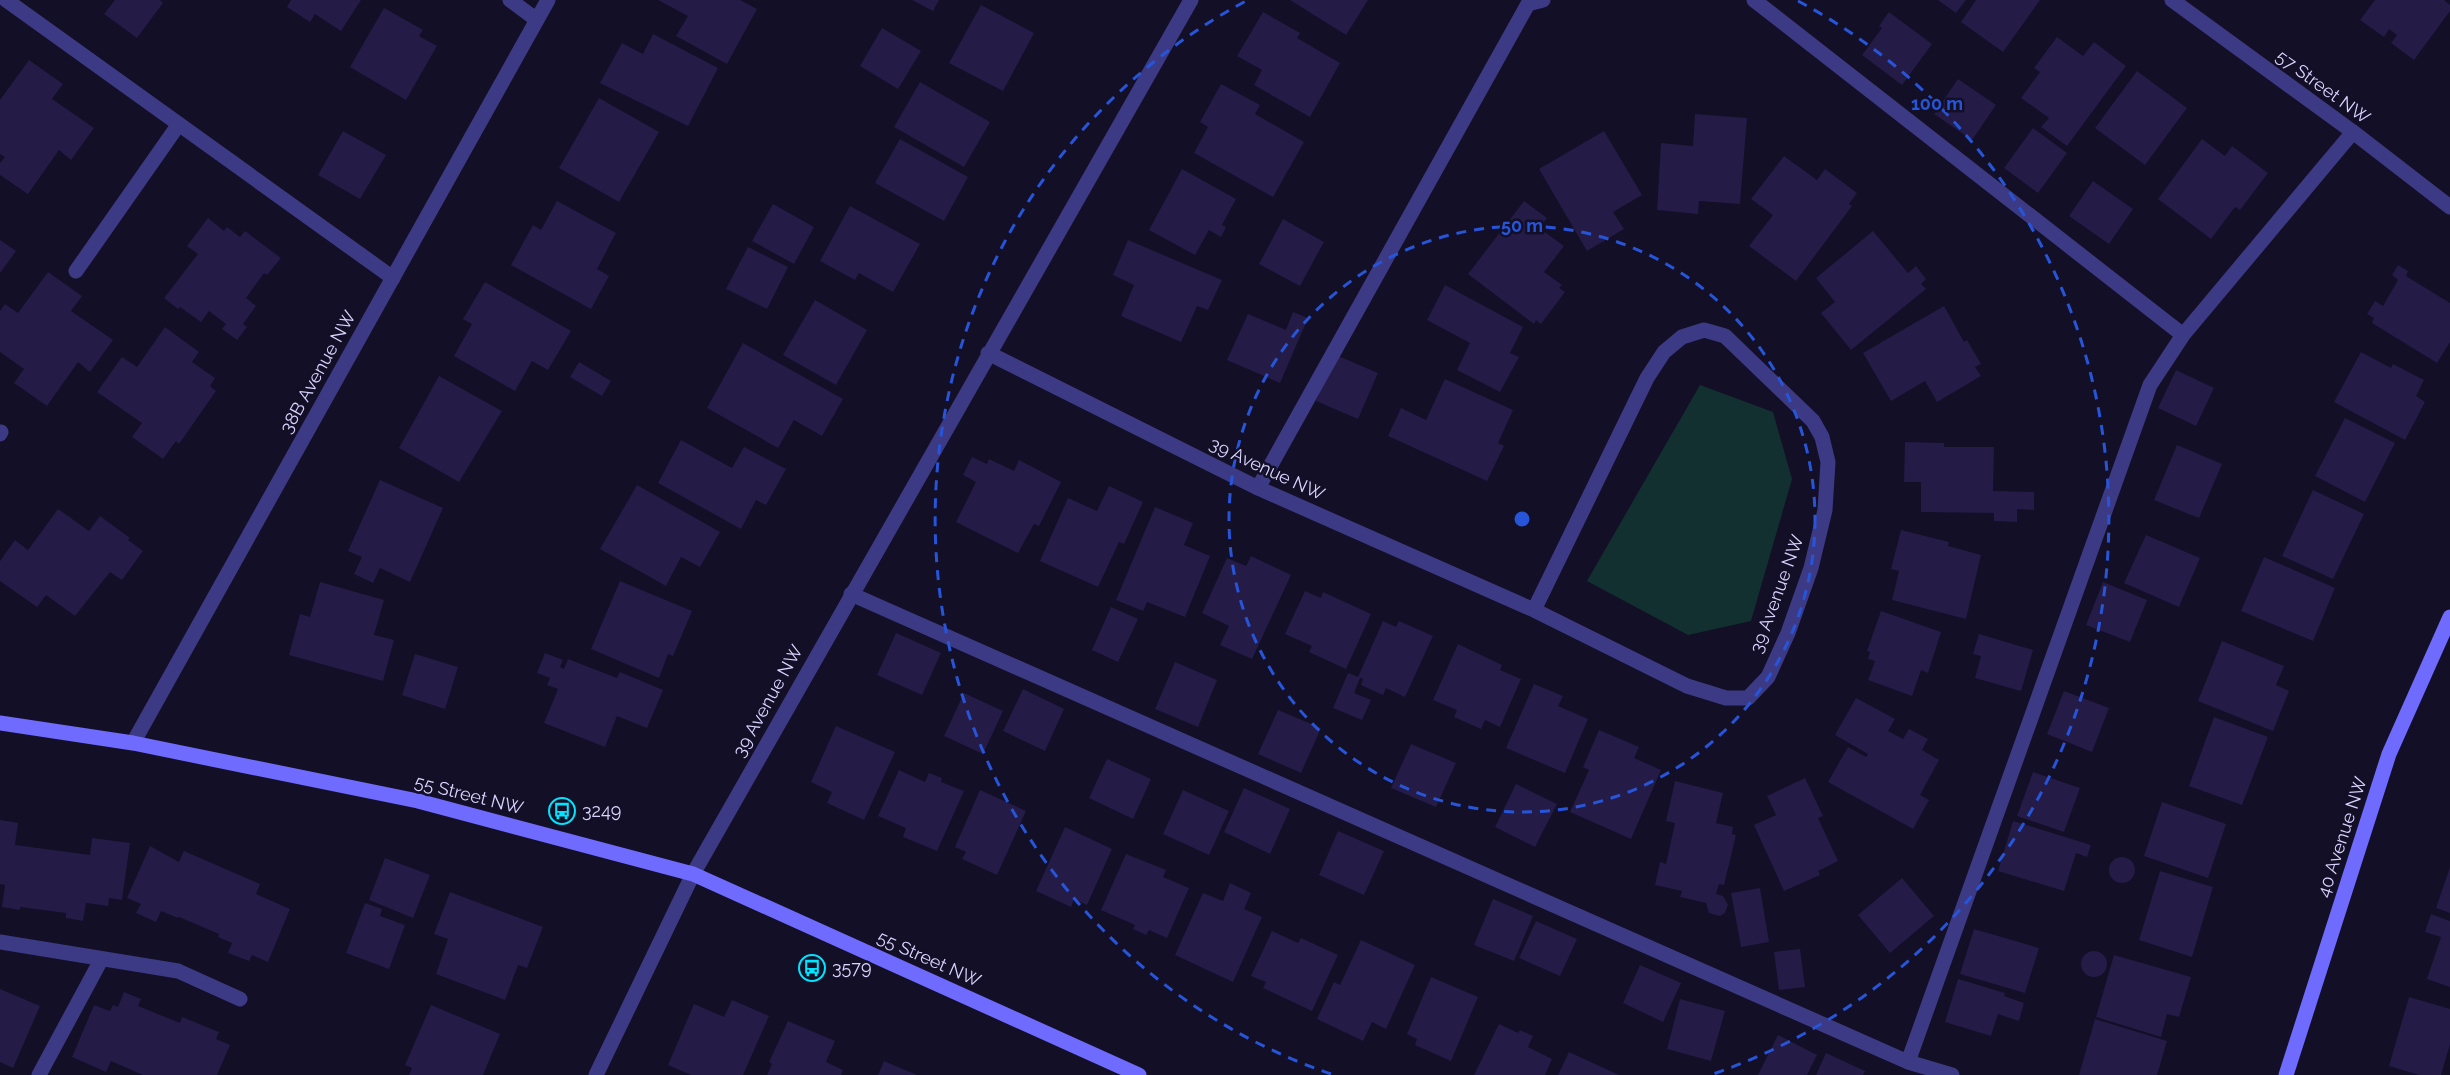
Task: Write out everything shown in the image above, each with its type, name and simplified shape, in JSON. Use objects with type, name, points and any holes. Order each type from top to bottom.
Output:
[{"type":"street","points":[[6,0],[393,278]]},
{"type":"street","points":[[510,0],[537,20]]},
{"type":"street","name":"38B Avenue NW","points":[[133,743],[548,0]]},
{"type":"street","name":"39 Avenue NW","points":[[596,1075],[693,874],[1191,0]]},
{"type":"street","points":[[1258,488],[1528,4],[1543,0]]},
{"type":"street","points":[[1754,0],[2183,335]]},
{"type":"street","name":"57 Street NW","points":[[2172,0],[2353,132],[2450,207]]},
{"type":"street","points":[[76,271],[179,124]]},
{"type":"street","points":[[1908,1062],[2150,385],[2183,335],[2353,132]]},
{"type":"street","name":"39 Avenue NW","points":[[988,353],[1258,488],[1534,610],[1687,686],[1726,698],[1748,698],[1768,677],[1788,633],[1811,568],[1825,510],[1828,462],[1822,437],[1813,421],[1725,336],[1704,330],[1682,338],[1664,352],[1647,378],[1534,610]]},
{"type":"street","points":[[851,594],[1908,1062],[1952,1075]]},
{"type":"street","name":"40 Avenue NW","points":[[2286,1075],[2389,754],[2450,617]]},
{"type":"street","name":"55 Street NW","points":[[0,723],[133,743],[418,801],[693,874],[1139,1075]]},
{"type":"street","points":[[0,942],[178,971],[240,999]]},
{"type":"street","points":[[39,1075],[101,960]]},
{"type":"green space","points":[[1700,385],[1773,412],[1792,479],[1751,621],[1688,635],[1587,581]]},
{"type":"building","points":[[115,0],[160,0],[163,3],[137,38],[104,14]]},
{"type":"building","points":[[291,0],[361,0],[341,31],[315,14],[310,22],[287,7]]},
{"type":"building","points":[[658,0],[740,0],[757,9],[727,64],[676,36],[688,16]]},
{"type":"building","points":[[912,0],[939,0],[933,11]]},
{"type":"building","points":[[1290,0],[1368,0],[1346,35]]},
{"type":"building","points":[[1938,0],[1966,0],[1956,13]]},
{"type":"building","points":[[1976,0],[2040,0],[2003,52],[1961,22]]},
{"type":"building","points":[[2375,0],[2444,0],[2450,5],[2450,11],[2414,60],[2391,43],[2397,35],[2389,29],[2384,37],[2360,20]]},
{"type":"building","points":[[981,5],[1034,33],[1003,91],[949,63]]},
{"type":"building","points":[[384,8],[423,30],[419,36],[437,46],[406,100],[350,67]]},
{"type":"building","points":[[1263,12],[1300,33],[1297,38],[1340,63],[1310,117],[1254,85],[1262,70],[1237,56]]},
{"type":"building","points":[[1889,12],[1932,44],[1902,85],[1862,55],[1882,28],[1879,26]]},
{"type":"building","points":[[882,28],[921,51],[898,89],[860,66]]},
{"type":"building","points":[[653,34],[718,68],[688,126],[600,83],[622,43],[643,54]]},
{"type":"building","points":[[2057,37],[2083,56],[2094,42],[2126,66],[2067,146],[2041,127],[2049,118],[2021,98],[2040,72],[2034,68]]},
{"type":"building","points":[[29,60],[63,84],[52,99],[94,128],[71,160],[59,150],[28,194],[0,175],[0,163],[5,157],[0,154],[0,100]]},
{"type":"building","points":[[2137,71],[2187,108],[2145,165],[2095,128]]},
{"type":"building","points":[[1958,79],[1996,105],[1972,140],[1934,114]]},
{"type":"building","points":[[920,82],[990,122],[964,167],[894,127]]},
{"type":"building","points":[[1221,84],[1260,105],[1255,114],[1304,142],[1273,197],[1194,153],[1208,127],[1200,122]]},
{"type":"building","points":[[599,98],[659,132],[619,202],[559,168]]},
{"type":"building","points":[[1695,114],[1747,118],[1740,204],[1699,201],[1698,214],[1657,210],[1661,143],[1693,146]]},
{"type":"building","points":[[2033,128],[2067,153],[2038,193],[2004,168]]},
{"type":"building","points":[[343,131],[386,155],[360,199],[318,175]]},
{"type":"building","points":[[1604,131],[1642,195],[1613,212],[1624,229],[1587,251],[1539,169]]},
{"type":"building","points":[[900,139],[968,177],[944,221],[875,183]]},
{"type":"building","points":[[2202,139],[2225,156],[2232,146],[2268,173],[2240,210],[2235,207],[2211,239],[2158,199]]},
{"type":"building","points":[[1784,156],[1817,180],[1825,169],[1857,193],[1849,204],[1852,206],[1796,281],[1749,246],[1773,215],[1751,199]]},
{"type":"building","points":[[1182,169],[1236,199],[1222,225],[1226,227],[1221,237],[1209,230],[1195,255],[1149,230]]},
{"type":"building","points":[[2093,181],[2133,209],[2109,244],[2069,216]]},
{"type":"building","points":[[557,201],[616,233],[597,269],[609,276],[591,309],[511,265],[533,225],[541,230]]},
{"type":"building","points":[[1524,201],[1547,218],[1539,228],[1564,246],[1544,272],[1562,285],[1559,288],[1565,292],[1541,324],[1536,320],[1534,324],[1468,274]]},
{"type":"building","points":[[773,204],[814,227],[794,264],[752,241]]},
{"type":"building","points":[[850,206],[920,244],[893,292],[859,273],[855,280],[820,261]]},
{"type":"building","points":[[208,218],[224,231],[227,227],[240,237],[245,231],[281,258],[267,275],[264,273],[246,298],[256,306],[243,324],[247,327],[237,340],[222,329],[226,324],[209,311],[201,322],[164,298],[198,254],[187,246]]},
{"type":"building","points":[[1283,219],[1324,242],[1300,286],[1259,264]]},
{"type":"building","points":[[1873,231],[1908,273],[1916,266],[1926,279],[1921,284],[1926,289],[1851,350],[1821,313],[1835,302],[1816,278]]},
{"type":"building","points":[[0,240],[16,251],[0,273]]},
{"type":"building","points":[[1128,240],[1222,280],[1208,310],[1197,306],[1181,342],[1121,316],[1134,285],[1113,275]]},
{"type":"building","points":[[748,247],[788,267],[767,309],[726,289]]},
{"type":"building","points":[[2398,265],[2408,271],[2406,276],[2450,303],[2450,342],[2437,363],[2372,323],[2374,318],[2367,314],[2375,301],[2383,306],[2398,280],[2392,275]]},
{"type":"building","points":[[48,272],[82,296],[71,311],[113,340],[90,372],[78,362],[47,406],[14,383],[24,369],[0,352],[0,311],[5,304],[18,313]]},
{"type":"building","points":[[485,282],[571,331],[548,370],[532,361],[515,391],[454,356],[472,324],[463,319]]},
{"type":"building","points":[[1445,285],[1523,327],[1510,353],[1519,357],[1500,392],[1457,370],[1470,343],[1427,320]]},
{"type":"building","points":[[815,300],[867,330],[836,385],[783,355]]},
{"type":"building","points":[[1944,306],[1964,342],[1967,340],[1981,364],[1975,367],[1981,376],[1937,402],[1925,381],[1891,401],[1863,353]]},
{"type":"building","points":[[1293,312],[1308,318],[1280,383],[1227,360],[1248,314],[1286,330]]},
{"type":"building","points":[[165,327],[199,352],[192,362],[215,378],[210,386],[216,391],[179,444],[176,441],[163,459],[132,437],[142,423],[97,392],[122,357],[137,367]]},
{"type":"building","points":[[743,343],[843,399],[822,436],[794,420],[778,448],[707,408]]},
{"type":"building","points":[[2361,352],[2391,368],[2393,364],[2424,380],[2416,396],[2425,402],[2405,440],[2334,402]]},
{"type":"building","points":[[1336,355],[1378,373],[1358,419],[1316,401]]},
{"type":"building","points":[[579,362],[611,381],[602,396],[570,377]]},
{"type":"building","points":[[2176,370],[2214,388],[2196,426],[2158,408]]},
{"type":"building","points":[[439,376],[502,411],[459,482],[399,448]]},
{"type":"building","points":[[1445,379],[1513,410],[1498,443],[1504,446],[1487,481],[1388,436],[1401,408],[1426,420]]},
{"type":"building","points":[[2345,418],[2395,443],[2365,502],[2315,476]]},
{"type":"building","points":[[681,440],[732,468],[744,447],[786,469],[766,505],[756,500],[741,529],[658,483]]},
{"type":"building","points":[[1905,442],[1944,443],[1944,447],[1994,447],[1993,491],[2034,492],[2034,510],[2017,509],[2017,522],[1994,521],[1994,513],[1921,512],[1921,482],[1904,482]]},
{"type":"building","points":[[2177,445],[2222,464],[2199,518],[2154,500]]},
{"type":"building","points":[[972,457],[987,464],[989,459],[1014,471],[1019,460],[1061,482],[1039,526],[1034,524],[1018,553],[956,522],[976,482],[963,475]]},
{"type":"building","points":[[380,480],[443,508],[410,582],[380,568],[373,583],[354,574],[362,557],[348,551]]},
{"type":"building","points":[[637,485],[720,532],[700,567],[681,557],[666,586],[600,549]]},
{"type":"building","points":[[1109,486],[1143,502],[1124,544],[1119,542],[1098,587],[1040,561],[1068,498],[1097,511]]},
{"type":"building","points":[[2313,490],[2364,514],[2333,579],[2282,556]]},
{"type":"building","points":[[1155,507],[1193,523],[1184,545],[1210,556],[1185,617],[1147,602],[1143,611],[1116,600]]},
{"type":"building","points":[[58,509],[89,531],[100,516],[130,538],[128,540],[143,551],[122,580],[110,572],[75,616],[46,595],[37,607],[0,581],[0,561],[15,540],[28,550]]},
{"type":"building","points":[[1901,530],[1949,542],[1948,546],[1981,555],[1966,619],[1892,600],[1899,571],[1891,569]]},
{"type":"building","points":[[2146,535],[2200,558],[2179,607],[2124,583]]},
{"type":"building","points":[[1251,556],[1291,575],[1252,659],[1220,645],[1229,626],[1202,613],[1227,558],[1246,566]]},
{"type":"building","points":[[2264,557],[2335,588],[2313,641],[2241,611]]},
{"type":"building","points":[[620,581],[692,611],[673,656],[668,654],[659,678],[591,649]]},
{"type":"building","points":[[320,582],[384,600],[374,635],[394,640],[383,681],[289,655],[300,614],[310,617]]},
{"type":"building","points":[[2103,582],[2147,600],[2130,642],[2086,625]]},
{"type":"building","points":[[1305,591],[1321,598],[1323,592],[1371,614],[1346,669],[1309,652],[1312,646],[1285,634]]},
{"type":"building","points":[[1111,607],[1138,619],[1118,662],[1092,650]]},
{"type":"building","points":[[1881,611],[1941,632],[1928,673],[1921,670],[1912,696],[1868,680],[1875,661],[1868,659],[1870,652],[1867,651]]},
{"type":"building","points":[[1383,621],[1396,627],[1399,621],[1433,636],[1405,697],[1386,688],[1383,695],[1361,685],[1363,679],[1360,678],[1354,693],[1371,700],[1362,720],[1333,708],[1348,673],[1358,677]]},
{"type":"building","points":[[896,633],[941,653],[922,695],[877,675]]},
{"type":"building","points":[[1979,634],[2033,650],[2021,691],[1975,678],[1981,656],[1973,654]]},
{"type":"building","points":[[2222,641],[2284,666],[2276,685],[2289,691],[2273,731],[2198,701]]},
{"type":"building","points":[[1458,644],[1502,665],[1500,670],[1521,679],[1500,727],[1485,720],[1481,729],[1454,717],[1457,710],[1433,700]]},
{"type":"building","points":[[545,653],[563,660],[560,667],[564,669],[568,659],[617,678],[620,672],[663,690],[647,728],[617,716],[605,747],[544,723],[558,689],[547,685],[550,678],[537,673]]},
{"type":"building","points":[[415,654],[458,667],[445,709],[402,695]]},
{"type":"building","points":[[1175,662],[1217,680],[1198,727],[1155,709]]},
{"type":"building","points":[[1534,684],[1563,696],[1558,706],[1588,719],[1565,773],[1506,748]]},
{"type":"building","points":[[1023,689],[1064,709],[1045,751],[1003,731]]},
{"type":"building","points":[[2064,691],[2109,708],[2092,752],[2047,734]]},
{"type":"building","points":[[964,693],[1003,711],[983,754],[944,736]]},
{"type":"building","points":[[1856,698],[1895,719],[1888,731],[1903,739],[1909,729],[1928,739],[1922,750],[1939,760],[1920,795],[1929,800],[1913,829],[1828,782],[1848,747],[1866,757],[1868,754],[1835,735]]},
{"type":"building","points":[[1278,710],[1321,728],[1301,773],[1258,754]]},
{"type":"building","points":[[2214,717],[2268,737],[2242,805],[2189,786]]},
{"type":"building","points":[[836,726],[895,752],[864,820],[827,803],[832,792],[811,782]]},
{"type":"building","points":[[1599,730],[1639,747],[1634,758],[1661,770],[1631,839],[1570,812],[1589,770],[1583,767]]},
{"type":"building","points":[[1411,744],[1456,763],[1436,807],[1391,788]]},
{"type":"building","points":[[1107,759],[1151,779],[1133,819],[1089,798]]},
{"type":"building","points":[[899,770],[925,782],[929,773],[942,778],[941,782],[964,791],[937,851],[903,837],[906,828],[878,816]]},
{"type":"building","points":[[2033,772],[2080,788],[2064,832],[2017,816]]},
{"type":"building","points":[[1805,778],[1823,816],[1818,818],[1838,861],[1818,871],[1820,875],[1784,891],[1754,825],[1776,815],[1767,796]]},
{"type":"building","points":[[1675,781],[1723,793],[1716,823],[1733,827],[1732,834],[1736,835],[1724,885],[1719,884],[1716,894],[1723,896],[1728,905],[1725,913],[1720,916],[1709,913],[1706,903],[1680,897],[1682,891],[1655,885],[1660,862],[1666,864],[1675,823],[1666,821]]},
{"type":"building","points":[[1516,784],[1557,804],[1535,847],[1495,827]]},
{"type":"building","points":[[1244,788],[1290,809],[1270,854],[1224,832]]},
{"type":"building","points":[[980,790],[1026,811],[997,875],[962,859],[966,852],[955,847]]},
{"type":"building","points":[[1183,790],[1229,811],[1209,855],[1163,834]]},
{"type":"building","points":[[2162,802],[2226,824],[2208,878],[2144,856]]},
{"type":"building","points":[[0,820],[18,823],[15,845],[90,855],[92,838],[130,843],[122,900],[109,898],[108,906],[86,903],[83,921],[66,918],[66,913],[2,907],[5,885],[0,884]]},
{"type":"building","points":[[2013,821],[2091,845],[2087,857],[2076,853],[2064,891],[1998,871]]},
{"type":"building","points":[[1065,827],[1112,849],[1087,905],[1074,899],[1071,907],[1036,891]]},
{"type":"building","points":[[1338,831],[1384,851],[1364,895],[1319,875]]},
{"type":"building","points":[[150,846],[179,862],[184,851],[260,884],[256,894],[290,909],[268,962],[252,955],[249,961],[228,953],[232,943],[218,937],[219,934],[179,917],[161,911],[156,922],[136,913],[141,904],[127,898]]},
{"type":"building","points":[[1126,854],[1166,870],[1163,877],[1189,888],[1167,938],[1149,930],[1146,935],[1133,929],[1135,925],[1101,910]]},
{"type":"building","points":[[2122,857],[2131,861],[2135,870],[2131,879],[2122,883],[2113,879],[2109,870],[2113,861]]},
{"type":"building","points":[[385,858],[430,875],[413,918],[369,900]]},
{"type":"building","points":[[2450,867],[2450,913],[2436,908]]},
{"type":"building","points":[[2160,871],[2213,887],[2192,957],[2139,940]]},
{"type":"building","points":[[1902,878],[1934,916],[1890,953],[1858,915]]},
{"type":"building","points":[[1230,883],[1251,893],[1244,909],[1262,917],[1233,982],[1175,955],[1203,893],[1223,901]]},
{"type":"building","points":[[1760,888],[1769,942],[1741,947],[1731,893]]},
{"type":"building","points":[[450,892],[543,927],[527,968],[518,965],[505,1000],[436,974],[448,939],[434,934]]},
{"type":"building","points":[[1493,899],[1533,916],[1514,961],[1474,945]]},
{"type":"building","points":[[365,903],[382,909],[380,916],[405,925],[389,969],[346,953]]},
{"type":"building","points":[[2431,914],[2450,921],[2450,987],[2427,979],[2441,937],[2425,932]]},
{"type":"building","points":[[1536,921],[1577,939],[1560,976],[1519,958]]},
{"type":"building","points":[[1974,929],[2039,948],[2025,993],[1960,974]]},
{"type":"building","points":[[1272,931],[1298,943],[1301,938],[1338,955],[1312,1011],[1263,988],[1266,982],[1251,976]]},
{"type":"building","points":[[1361,940],[1415,965],[1386,1029],[1372,1022],[1363,1041],[1317,1019],[1334,982],[1340,985]]},
{"type":"building","points":[[1800,949],[1805,987],[1779,990],[1774,952]]},
{"type":"building","points":[[2094,951],[2103,955],[2107,964],[2103,973],[2094,977],[2085,973],[2081,964],[2085,955]]},
{"type":"building","points":[[2114,955],[2191,977],[2179,1017],[2167,1014],[2161,1037],[2096,1017]]},
{"type":"building","points":[[1640,965],[1681,983],[1663,1022],[1623,1003]]},
{"type":"building","points":[[1431,977],[1478,997],[1451,1061],[1415,1045],[1417,1039],[1407,1034]]},
{"type":"building","points":[[1958,979],[2005,993],[2004,996],[2024,1003],[2019,1021],[1998,1014],[1991,1036],[1945,1022]]},
{"type":"building","points":[[0,989],[40,1006],[13,1068],[0,1062]]},
{"type":"building","points":[[124,992],[141,999],[138,1006],[180,1023],[182,1017],[219,1032],[216,1039],[230,1045],[217,1075],[143,1075],[111,1061],[106,1072],[72,1057],[94,1005],[110,1011],[113,1005],[118,1007]]},
{"type":"building","points":[[2409,997],[2450,1009],[2450,1044],[2441,1075],[2419,1075],[2389,1066]]},
{"type":"building","points":[[1680,999],[1725,1011],[1711,1061],[1667,1049]]},
{"type":"building","points":[[732,1000],[769,1016],[743,1075],[691,1075],[668,1065],[694,1004],[724,1017]]},
{"type":"building","points":[[431,1005],[500,1034],[483,1075],[409,1075],[412,1068],[405,1065]]},
{"type":"building","points":[[2095,1019],[2167,1041],[2157,1075],[2079,1075]]},
{"type":"building","points":[[788,1021],[835,1041],[826,1062],[843,1070],[841,1075],[767,1075],[772,1064],[769,1062]]},
{"type":"building","points":[[1499,1024],[1518,1033],[1520,1030],[1533,1036],[1528,1047],[1552,1059],[1545,1075],[1474,1075]]},
{"type":"building","points":[[1778,1035],[1817,1055],[1807,1075],[1758,1075]]},
{"type":"building","points":[[1569,1052],[1619,1075],[1558,1075]]},
{"type":"building","points":[[1826,1053],[1865,1071],[1863,1075],[1816,1075]]},
{"type":"building","points":[[884,1061],[917,1075],[878,1075]]},
{"type":"place","name":"3249","points":[[562,811]]},
{"type":"place","name":"3579","points":[[812,968]]}]
